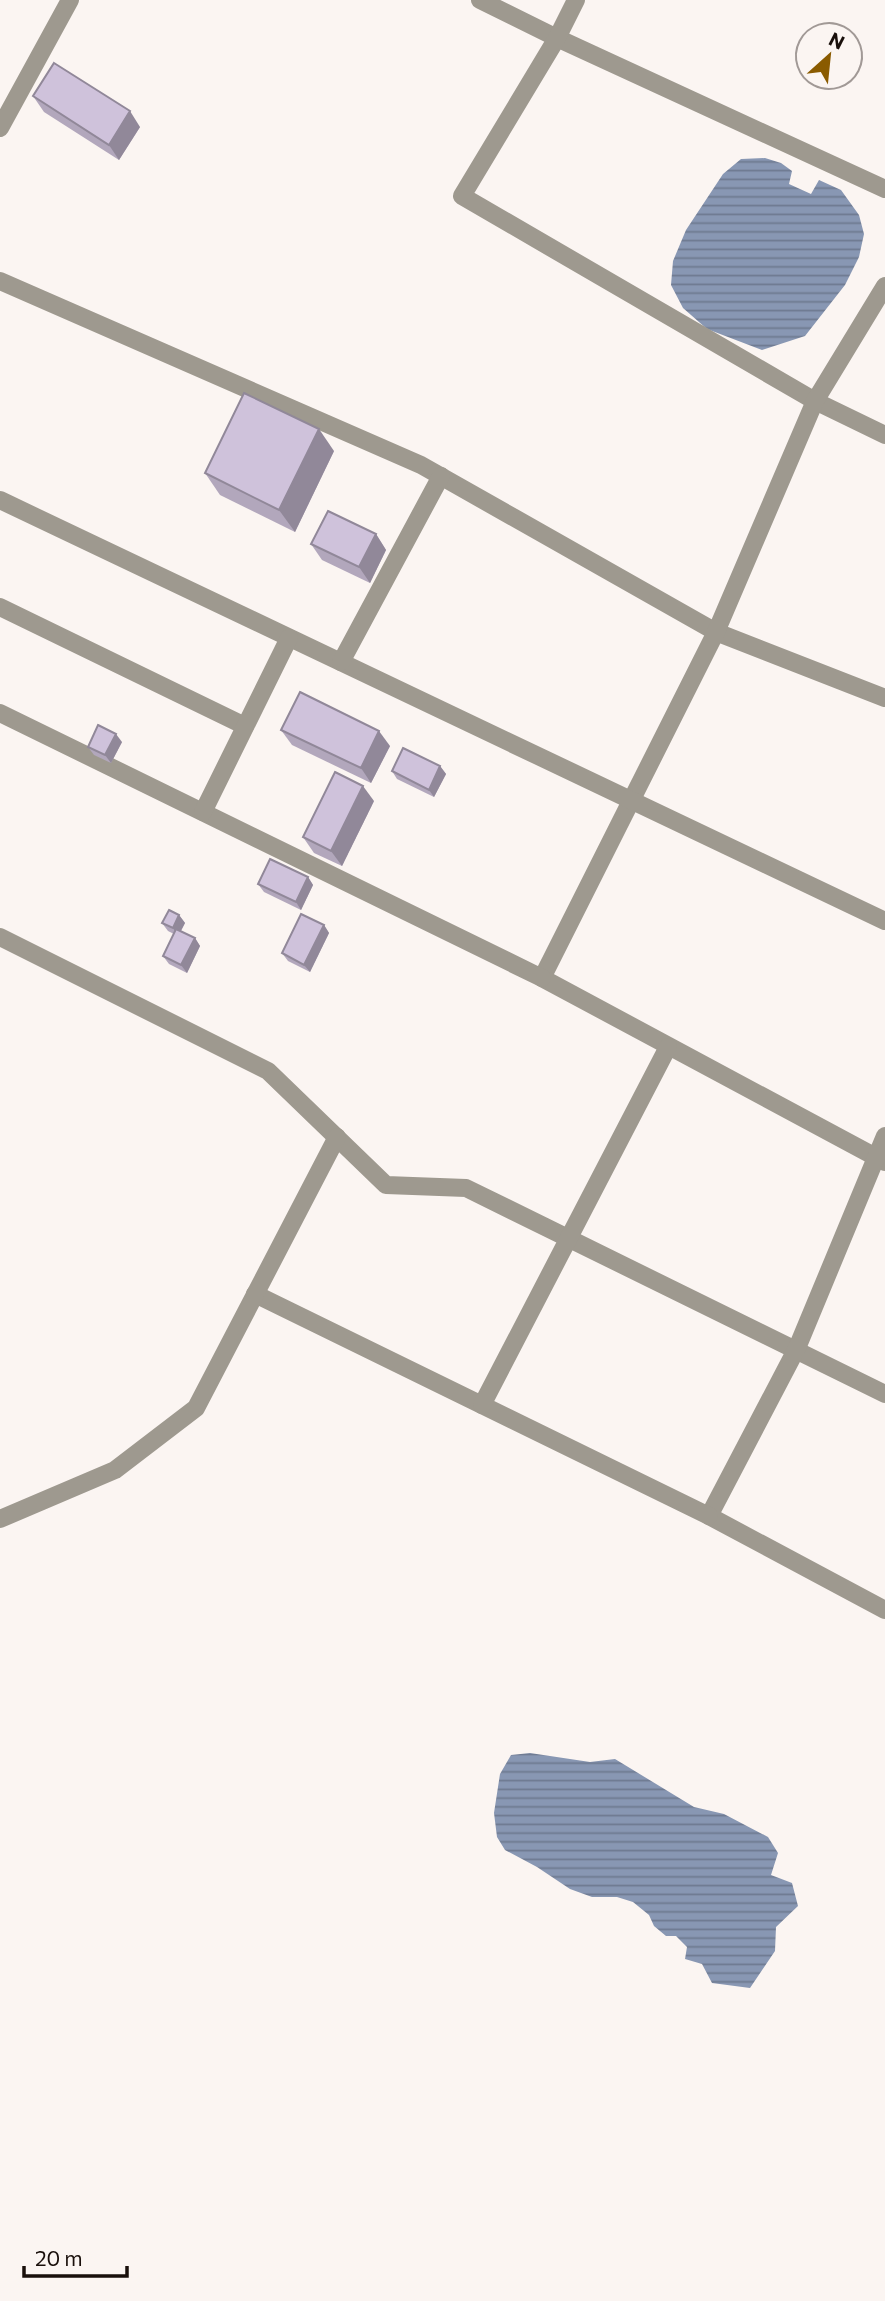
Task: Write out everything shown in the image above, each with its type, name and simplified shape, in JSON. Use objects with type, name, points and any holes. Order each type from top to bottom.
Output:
[{"type":"street","points":[[0,128],[70,0]]},
{"type":"street","points":[[480,0],[885,189]]},
{"type":"street","points":[[576,0],[557,38],[462,195],[815,401],[885,435]]},
{"type":"street","points":[[0,281],[421,465],[716,632],[885,698]]},
{"type":"street","points":[[542,978],[716,632],[815,401],[885,286]]},
{"type":"street","points":[[341,662],[441,476]]},
{"type":"street","points":[[0,500],[885,921]]},
{"type":"street","points":[[0,607],[245,726]]},
{"type":"street","points":[[203,812],[289,638]]},
{"type":"street","points":[[0,713],[542,978],[880,1160]]},
{"type":"street","points":[[0,937],[268,1071],[386,1185],[466,1188],[797,1348],[885,1394]]},
{"type":"street","points":[[482,1405],[668,1046]]},
{"type":"street","points":[[709,1516],[797,1348],[880,1160],[885,1136]]},
{"type":"street","points":[[0,1519],[115,1470],[196,1408],[337,1137]]},
{"type":"street","points":[[255,1294],[709,1516],[885,1610]]},
{"type":"water","points":[[765,158],[781,163],[792,171],[789,184],[811,194],[819,180],[841,190],[859,215],[864,234],[859,257],[845,285],[805,336],[762,350],[707,329],[683,308],[671,285],[673,261],[686,230],[723,174],[741,159]]},
{"type":"water","points":[[530,1753],[590,1762],[615,1759],[694,1807],[724,1814],[768,1837],[778,1853],[771,1875],[792,1883],[798,1906],[776,1927],[775,1951],[750,1988],[712,1983],[702,1964],[685,1959],[687,1947],[676,1936],[666,1936],[654,1926],[649,1915],[633,1902],[617,1897],[592,1897],[570,1889],[505,1850],[497,1837],[494,1813],[500,1774],[511,1755]]},
{"type":"building","points":[[54,63],[130,111],[109,145],[33,96]]},
{"type":"building","points":[[244,393],[319,429],[279,510],[205,473]]},
{"type":"building","points":[[328,511],[376,534],[359,567],[311,544]]},
{"type":"building","points":[[300,692],[379,731],[361,768],[281,730]]},
{"type":"building","points":[[98,725],[116,734],[105,755],[88,747]]},
{"type":"building","points":[[403,748],[440,766],[429,790],[392,771]]},
{"type":"building","points":[[335,772],[363,786],[331,851],[303,837]]},
{"type":"building","points":[[270,859],[308,877],[296,902],[258,884]]},
{"type":"building","points":[[169,910],[179,915],[173,928],[162,923]]},
{"type":"building","points":[[301,914],[324,925],[304,965],[282,953]]},
{"type":"building","points":[[176,929],[195,938],[181,965],[163,956]]}]
